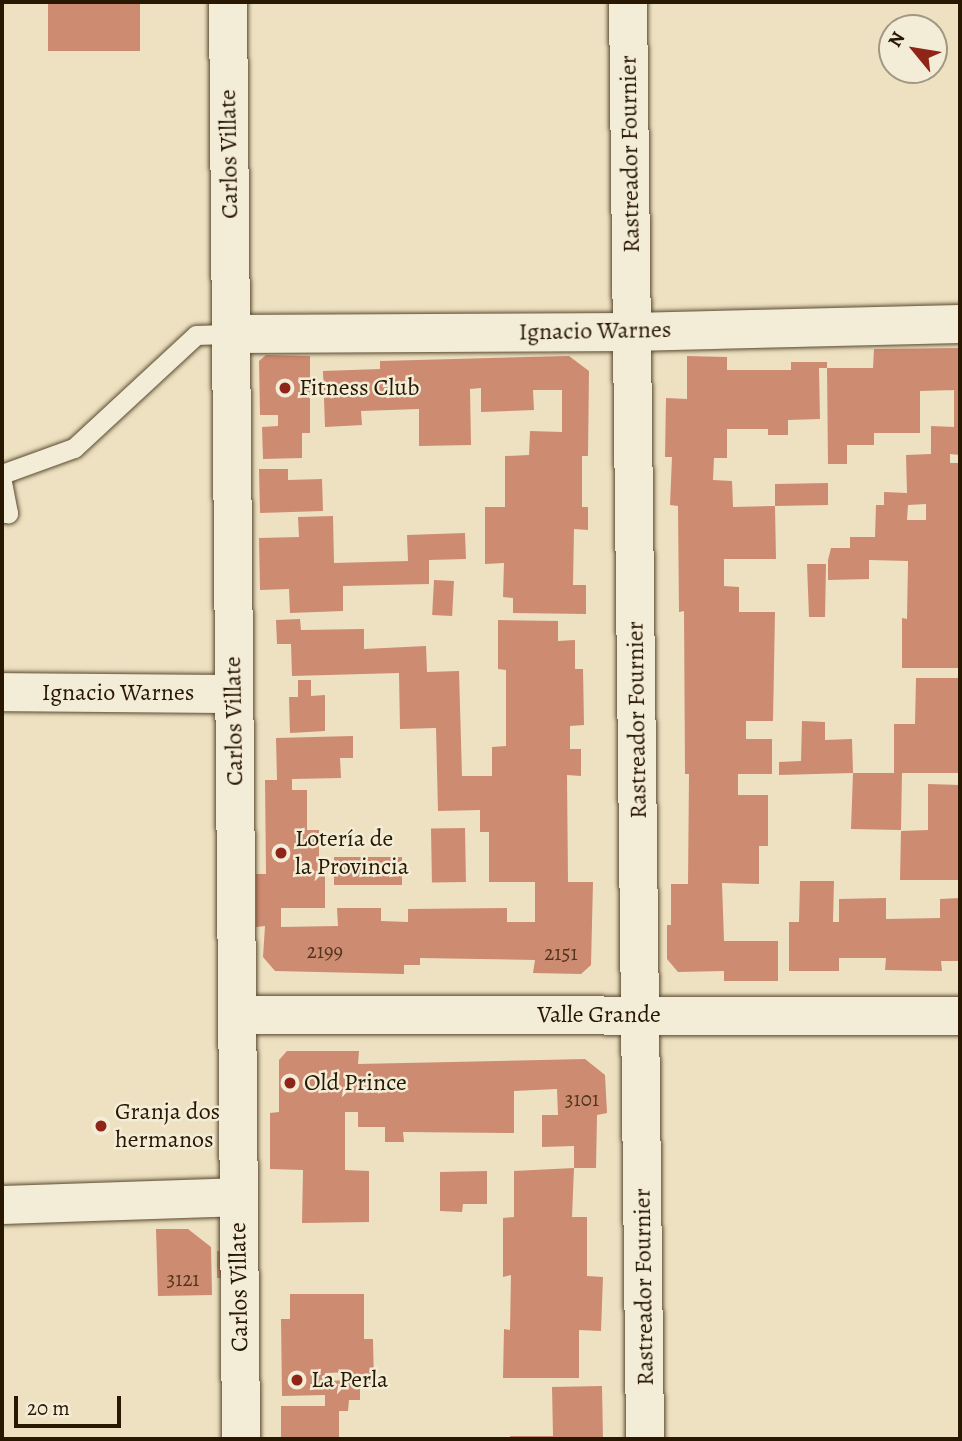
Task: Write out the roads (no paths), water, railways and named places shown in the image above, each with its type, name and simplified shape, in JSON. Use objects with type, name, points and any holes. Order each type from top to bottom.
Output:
[{"type":"street","name":"Carlos Villate","points":[[228,2],[241,1439]]},
{"type":"street","name":"Rastreador Fournier","points":[[628,2],[645,1439]]},
{"type":"street","name":"Ignacio Warnes","points":[[231,334],[632,332],[960,324]]},
{"type":"street","name":"Ignacio Warnes","points":[[2,692],[234,694]]},
{"type":"street","name":"Valle Grande","points":[[237,1015],[960,1016]]},
{"type":"street","points":[[2,1205],[239,1197]]},
{"type":"lane","points":[[2,474],[75,448],[196,335],[231,334]]},
{"type":"lane","points":[[2,482],[8,513],[2,513]]},
{"type":"place","name":"Fitness Club","points":[[285,388]]},
{"type":"place","name":"Lotería de la Provincia","points":[[281,853]]},
{"type":"place","name":"Old Prince","points":[[290,1083]]},
{"type":"place","name":"Granja dos hermanos","points":[[101,1126]]},
{"type":"place","name":"La Perla","points":[[297,1380]]}]
